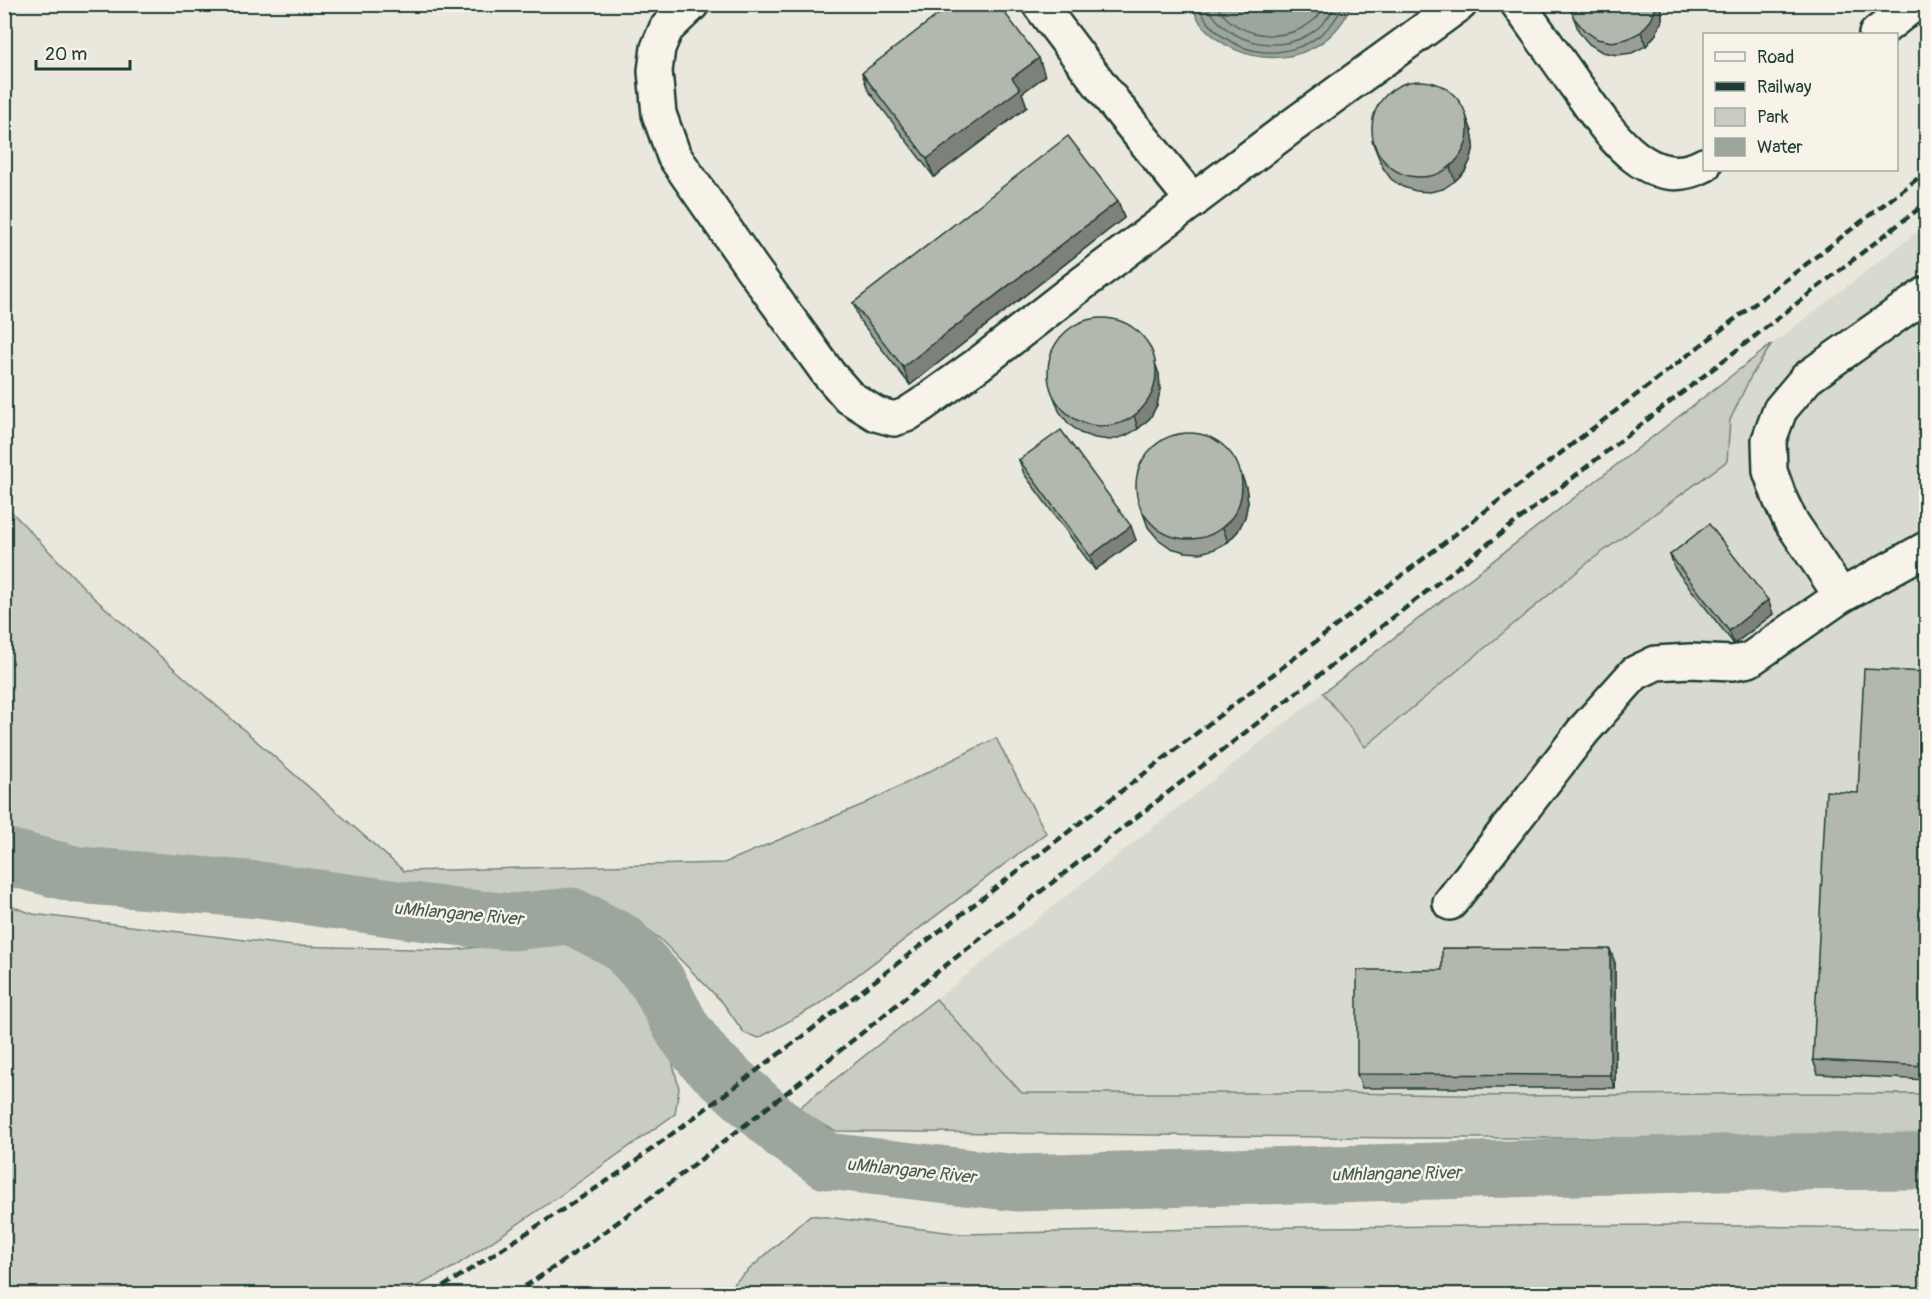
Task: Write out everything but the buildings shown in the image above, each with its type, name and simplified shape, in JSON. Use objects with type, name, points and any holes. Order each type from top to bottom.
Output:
[{"type":"lane","points":[[692,4],[666,29],[658,48],[655,71],[659,114],[674,156],[828,373],[849,397],[876,414],[894,419],[920,406],[980,363],[1292,126],[1460,4]]},
{"type":"lane","points":[[1039,4],[1114,104],[1193,201]]},
{"type":"lane","points":[[1518,4],[1613,136],[1634,156],[1653,168],[1671,173],[1691,172],[1703,166]]},
{"type":"lane","points":[[1877,33],[1914,4]]},
{"type":"lane","points":[[1841,596],[1790,520],[1780,499],[1770,471],[1769,440],[1780,410],[1807,378],[1926,294]]},
{"type":"lane","points":[[1449,903],[1584,730],[1635,673],[1656,663],[1690,661],[1732,663],[1749,660],[1841,596],[1926,549]]},
{"type":"shaded area","points":[[1926,225],[1926,1094],[1511,1096],[1345,1093],[1022,1093],[936,999],[1323,693],[1366,747],[1590,561],[1727,461],[1730,420],[1751,376],[1772,344]]},
{"type":"green space","points":[[1772,344],[1751,376],[1730,420],[1727,461],[1590,561],[1365,747],[1323,693]]},
{"type":"green space","points":[[5,505],[93,597],[404,871],[724,863],[864,804],[996,738],[1046,833],[816,1006],[759,1038],[744,1033],[723,1003],[659,938],[598,898],[570,891],[543,891],[494,902],[443,908],[369,901],[283,881],[146,869],[73,867],[5,846]]},
{"type":"green space","points":[[5,904],[33,914],[293,946],[453,950],[553,938],[576,942],[614,968],[664,1028],[679,1088],[675,1114],[454,1267],[402,1294],[5,1294]]},
{"type":"green space","points":[[936,999],[1022,1093],[1345,1093],[1511,1096],[1926,1094],[1926,1138],[1402,1138],[836,1131],[795,1111]]},
{"type":"green space","points":[[810,1215],[962,1234],[1303,1227],[1681,1225],[1926,1229],[1926,1294],[722,1294]]},
{"type":"water","points":[[1191,5],[1351,5],[1343,21],[1329,37],[1312,48],[1293,55],[1274,58],[1254,56],[1217,39],[1202,25]]},
{"type":"waterway","name":"uMhlangane River","points":[[4,856],[78,875],[259,890],[456,917],[512,922],[571,916],[622,942],[657,981],[683,1030],[705,1059],[786,1133],[827,1161],[1017,1183],[1753,1162],[1926,1161]]},
{"type":"railway","points":[[432,1294],[621,1172],[807,1033],[1926,172]]},
{"type":"railway","points":[[513,1294],[590,1242],[713,1150],[918,987],[1926,203]]}]
